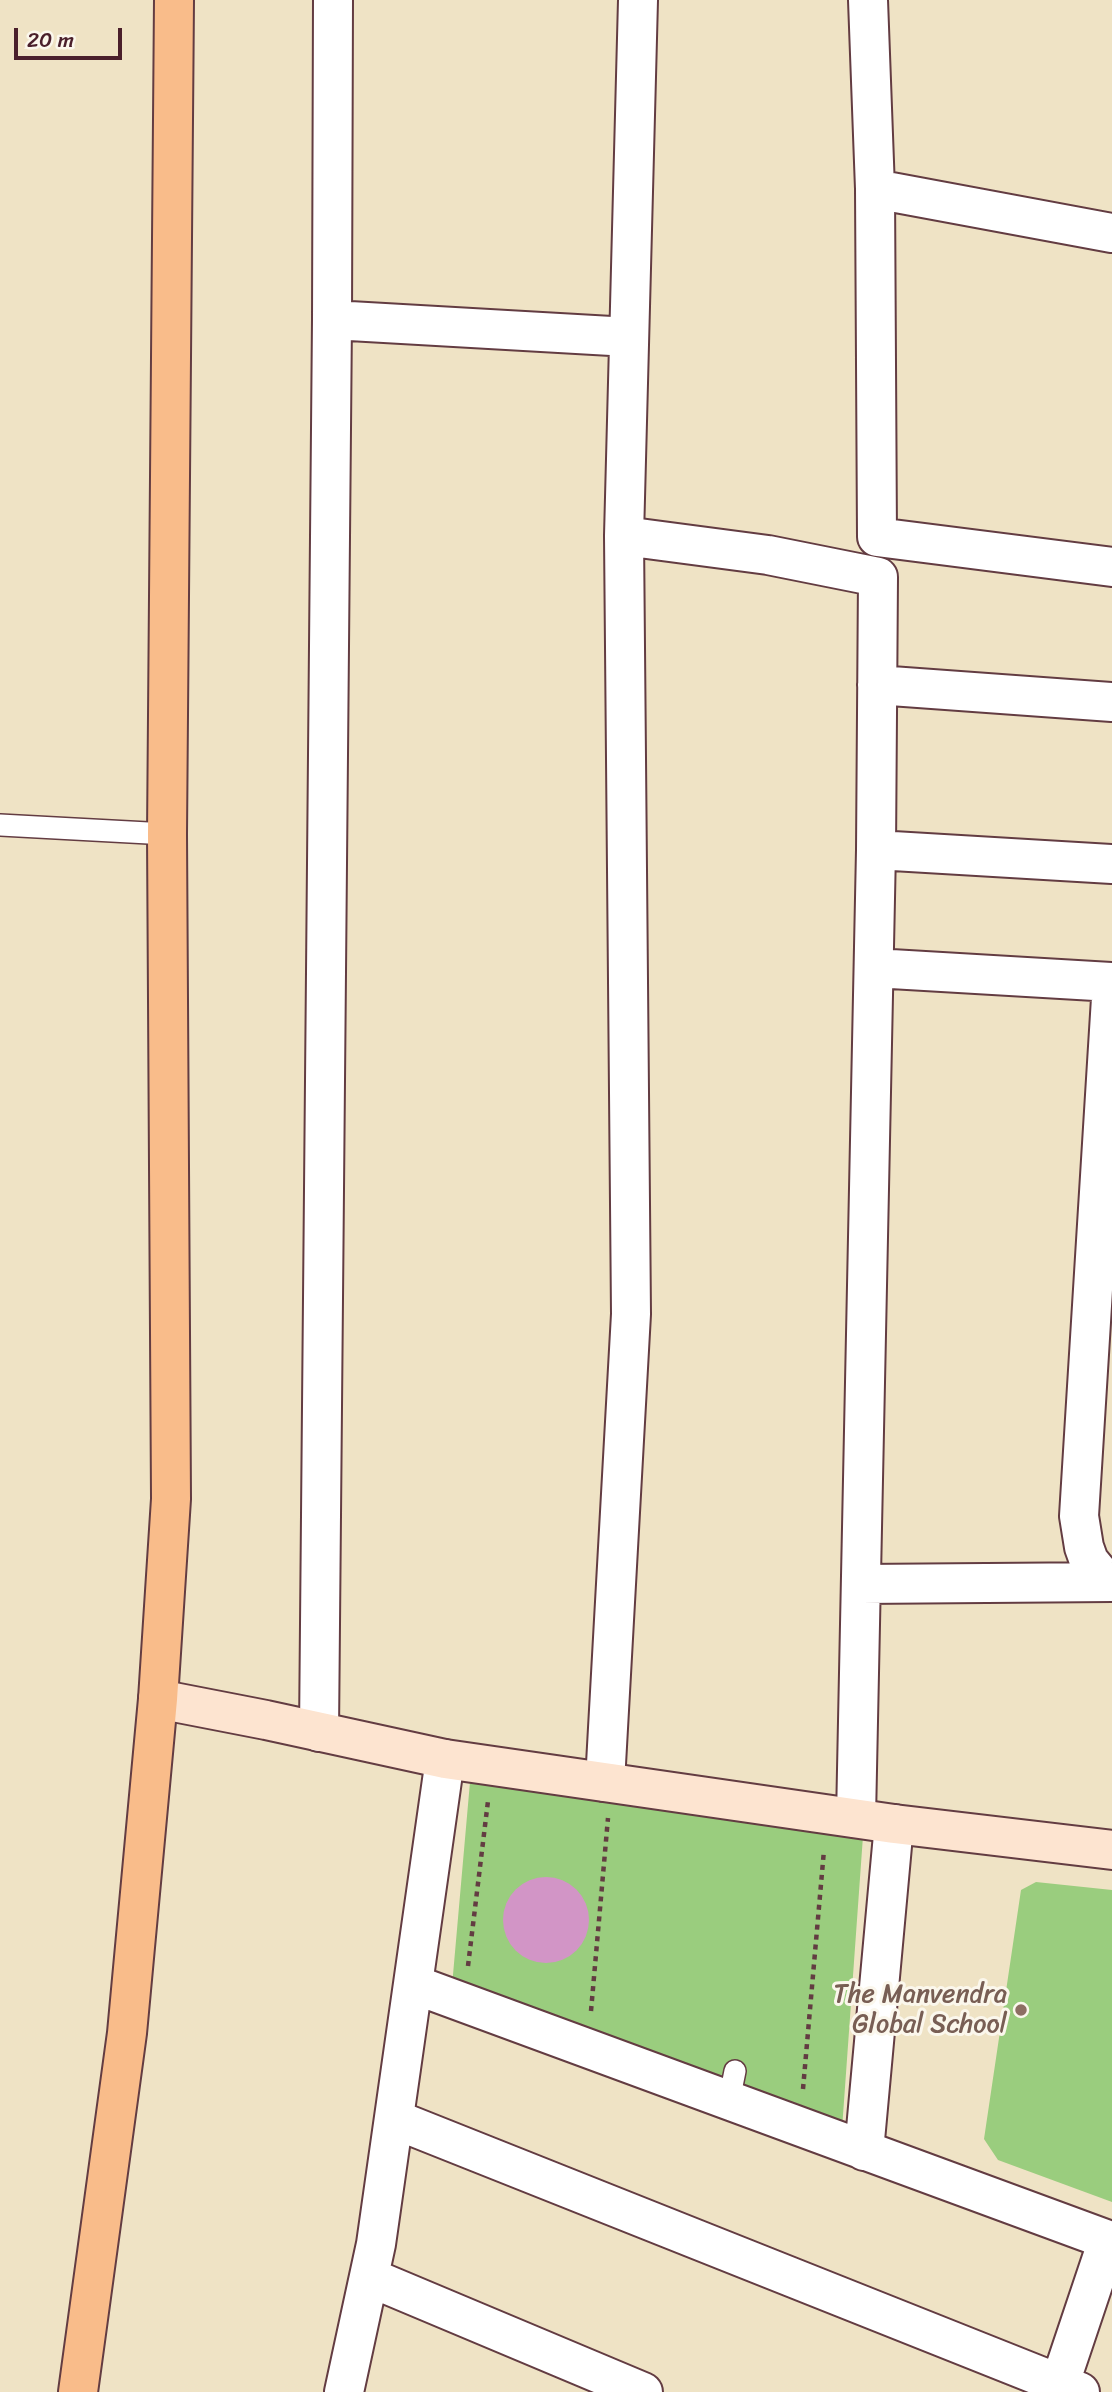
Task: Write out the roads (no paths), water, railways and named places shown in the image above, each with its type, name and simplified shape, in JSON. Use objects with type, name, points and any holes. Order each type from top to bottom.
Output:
[{"type":"main road","points":[[78,2392],[127,2033],[158,1699],[171,1499],[167,834],[174,0]]},
{"type":"street","points":[[319,1732],[333,0]]},
{"type":"street","points":[[605,1782],[631,1314],[624,536],[638,0]]},
{"type":"street","points":[[856,1818],[874,968],[878,577],[875,189],[868,0]]},
{"type":"street","points":[[875,189],[1112,233]]},
{"type":"street","points":[[332,320],[629,337]]},
{"type":"street","points":[[624,536],[768,555],[878,577]]},
{"type":"street","points":[[877,537],[1112,567]]},
{"type":"street","points":[[877,685],[1112,702]]},
{"type":"street","points":[[876,850],[1112,864]]},
{"type":"street","points":[[874,968],[1112,982],[1079,1516],[1089,1561],[1099,1573],[1112,1581]]},
{"type":"street","points":[[861,1584],[1112,1581]]},
{"type":"street","points":[[158,1699],[445,1759],[605,1782],[803,1823],[856,1818],[1112,1850]]},
{"type":"street","points":[[344,2392],[376,2244],[445,1759]]},
{"type":"street","points":[[864,2151],[894,1824]]},
{"type":"street","points":[[394,2119],[1065,2390],[1110,2241],[864,2151],[732,2086],[413,1984]]},
{"type":"street","points":[[369,2277],[643,2392]]},
{"type":"lane","points":[[0,825],[167,834]]},
{"type":"place","name":"The Manvendra Global School","points":[[1021,2010]]}]
